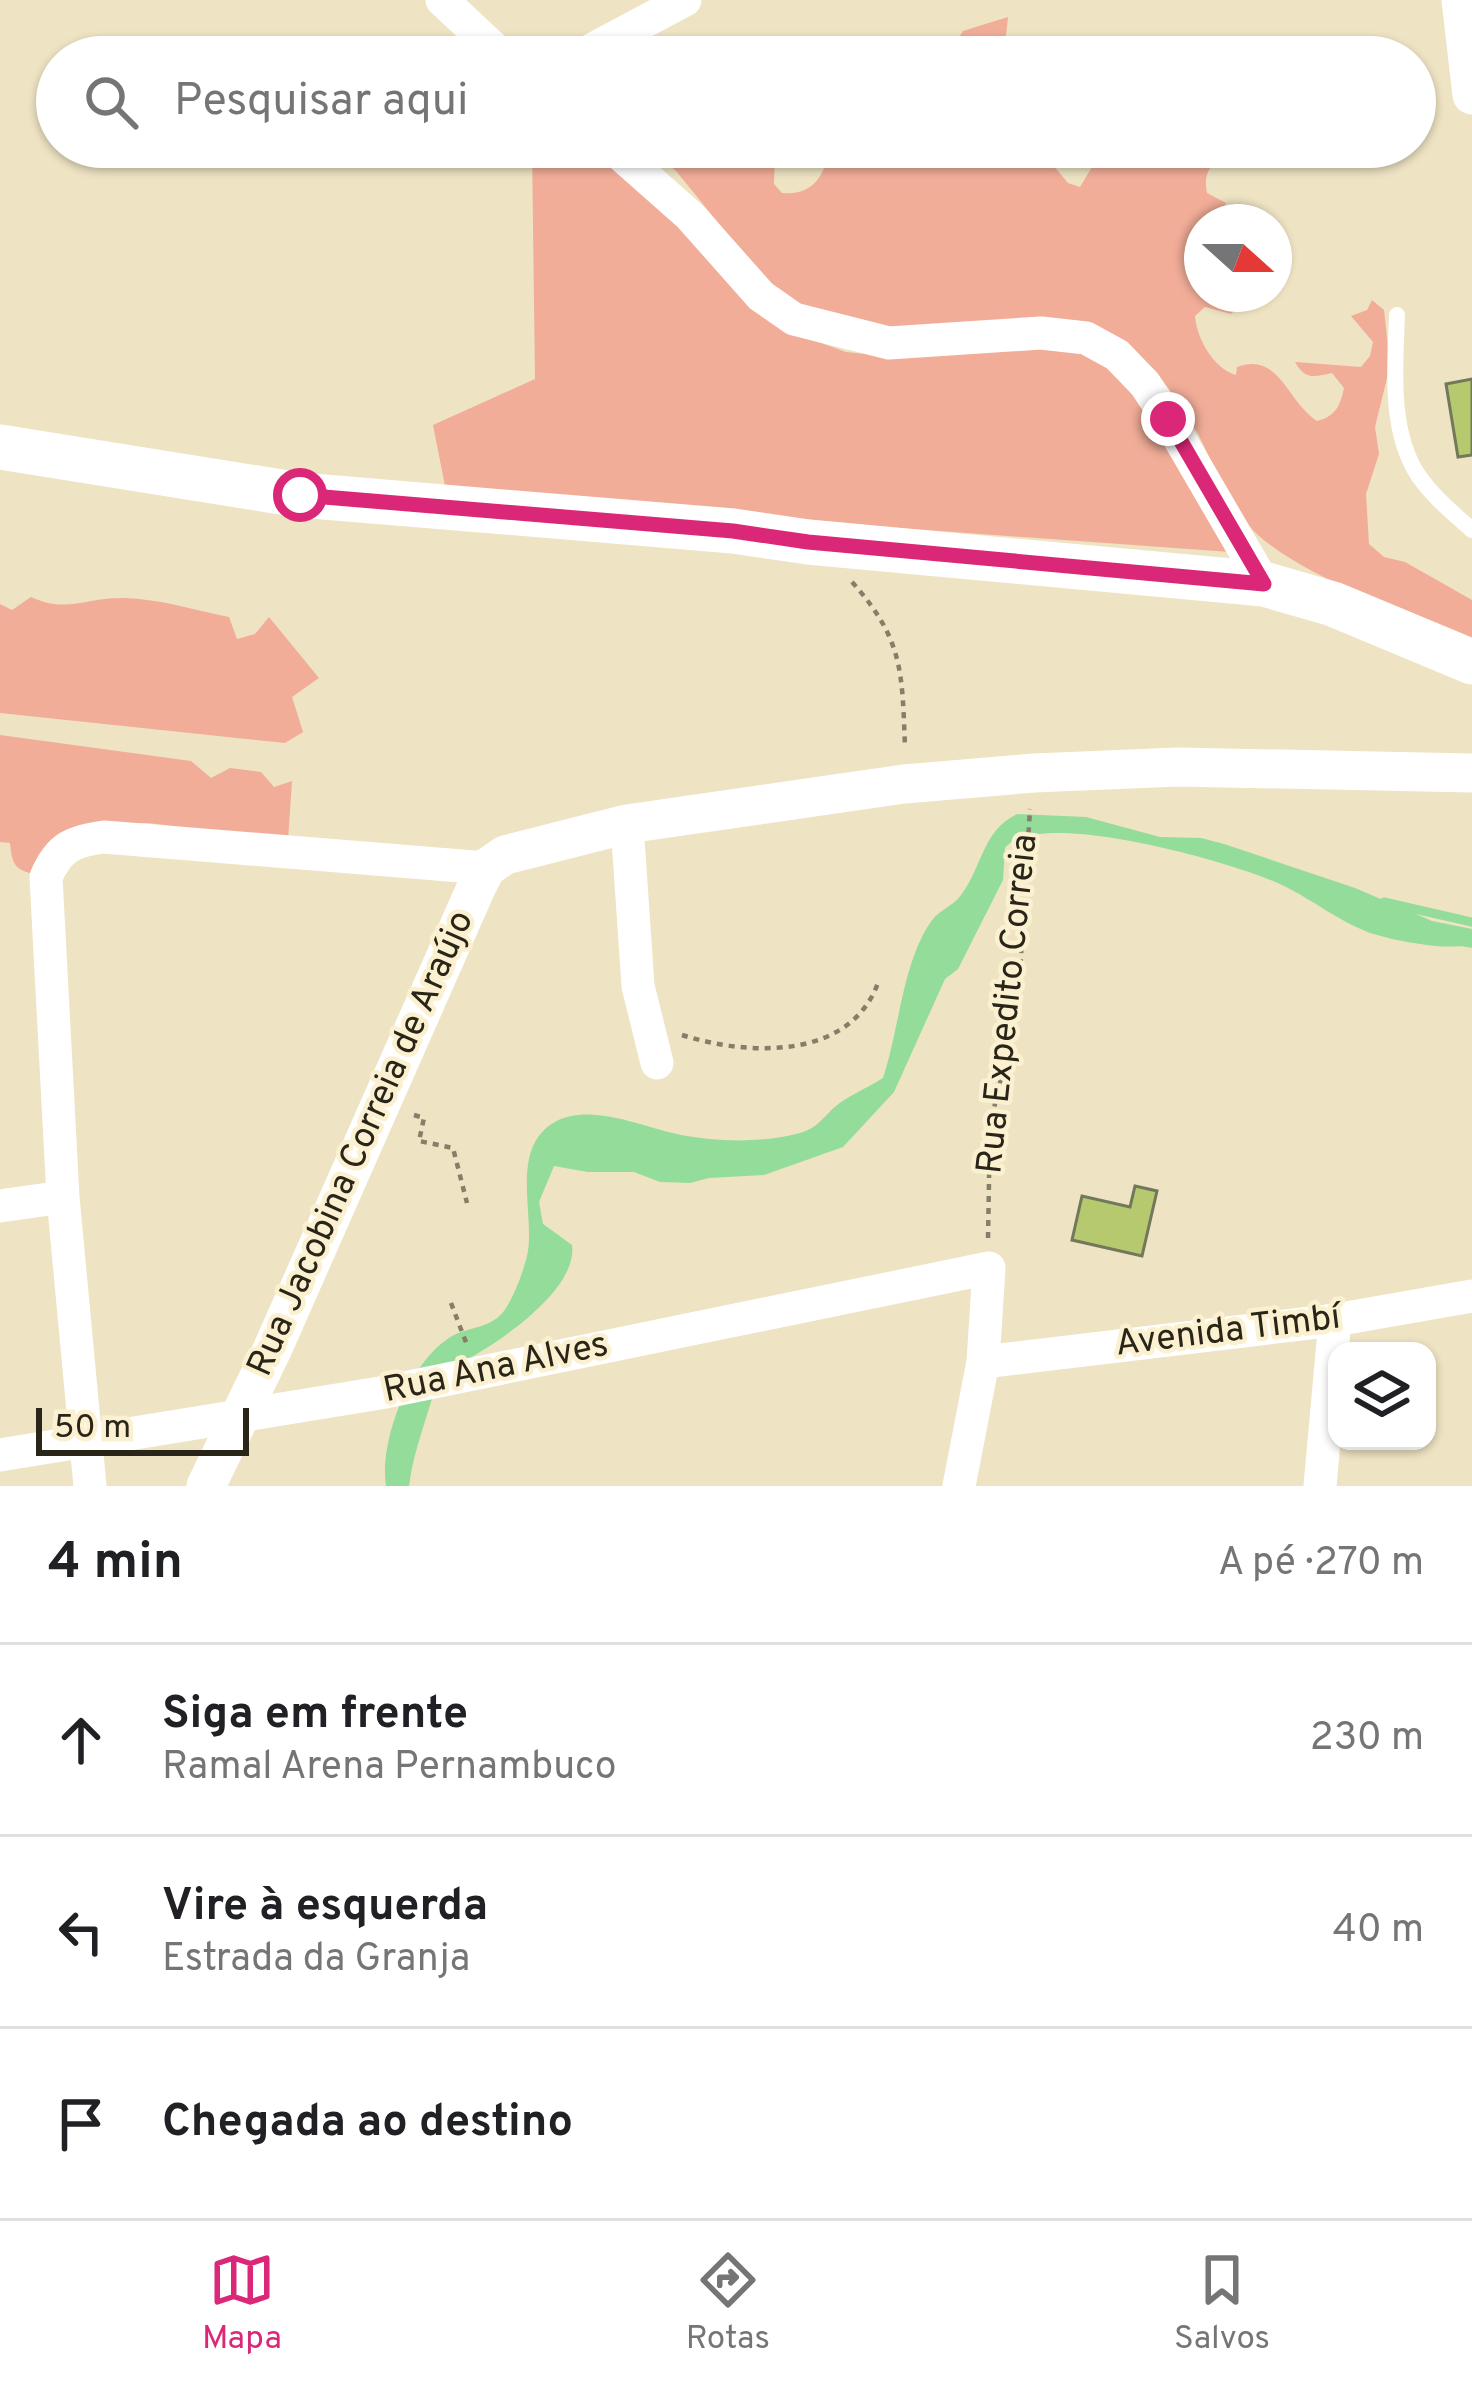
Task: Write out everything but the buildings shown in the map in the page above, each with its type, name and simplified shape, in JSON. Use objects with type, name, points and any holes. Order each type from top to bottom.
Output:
[{"type":"main road","points":[[0,447],[300,495],[733,531],[1264,584],[1334,604],[1472,662]]},
{"type":"street","points":[[442,0],[481,36]]},
{"type":"street","points":[[618,36],[686,0]]},
{"type":"street","points":[[1461,0],[1472,95]]},
{"type":"street","points":[[636,168],[690,216],[760,296],[794,319],[889,343],[1041,333],[1086,338],[1117,355],[1145,384],[1264,584]]},
{"type":"street","points":[[90,1486],[63,1197],[46,878],[55,856],[74,841],[104,837],[487,868],[505,855],[627,824],[904,784],[1179,767],[1472,772]]},
{"type":"street","points":[[627,824],[638,986],[657,1063]]},
{"type":"street","name":"Rua Jacobina Correia de Araújo","points":[[206,1486],[272,1350],[487,868]]},
{"type":"street","points":[[0,1206],[63,1197]]},
{"type":"street","points":[[959,1486],[983,1362],[988,1268]]},
{"type":"street","name":"Rua Ana Alves","points":[[0,1455],[380,1393],[459,1371],[988,1268]]},
{"type":"street","name":"Avenida Timbí","points":[[983,1362],[1335,1320],[1472,1296]]},
{"type":"street","points":[[1320,1486],[1335,1320]]},
{"type":"lane","points":[[1397,315],[1395,362],[1402,441],[1416,473],[1437,500],[1472,530]]},
{"type":"path","points":[[808,542],[881,616],[896,646],[903,693],[904,784]]},
{"type":"path","name":"Rua Expedito Correia","points":[[988,1268],[990,1125],[1020,972],[1030,807]]},
{"type":"path","points":[[683,1036],[768,1050],[813,1043],[845,1025],[872,1001],[879,980]]},
{"type":"path","points":[[380,1106],[424,1118],[419,1141],[453,1148],[467,1204]]},
{"type":"path","points":[[451,1304],[459,1371]]},
{"type":"shaded area","points":[[1008,17],[1006,36],[960,36]]},
{"type":"shaded area","points":[[532,168],[618,168],[799,335],[846,352],[885,356],[1060,345],[1108,364],[1152,419],[1230,552],[899,528],[445,486],[433,425],[535,379]]},
{"type":"shaded area","points":[[672,168],[774,168],[774,184],[782,193],[793,193],[810,187],[824,168],[1056,168],[1068,183],[1080,187],[1091,168],[1210,168],[1207,193],[1226,203],[1184,204],[1184,312],[1199,312],[1195,316],[1199,334],[1220,366],[1236,375],[1237,367],[1263,366],[1317,421],[1336,409],[1344,388],[1332,373],[1310,376],[1295,362],[1361,367],[1373,342],[1351,316],[1367,310],[1372,300],[1384,310],[1390,366],[1375,427],[1379,454],[1366,494],[1369,544],[1384,557],[1405,562],[1472,600],[1472,641],[1332,581],[1259,536],[1231,501],[1173,394],[1140,357],[1100,330],[1055,319],[891,336],[793,302],[764,279]]},
{"type":"shaded area","points":[[31,597],[67,605],[124,598],[177,605],[229,617],[237,639],[255,634],[269,617],[319,678],[292,697],[303,732],[285,743],[0,713],[0,604],[12,610]]},
{"type":"shaded area","points":[[0,735],[191,761],[211,778],[230,768],[261,772],[274,787],[292,781],[288,840],[148,823],[98,823],[34,874],[27,872],[15,864],[10,843],[0,842]]},
{"type":"shaded area","points":[[1017,814],[1086,817],[1160,837],[1224,844],[1355,888],[1432,921],[1472,929],[1472,948],[1415,943],[1368,932],[1258,875],[1139,842],[1055,833],[1024,837],[1005,848],[1003,880],[958,969],[945,979],[894,1092],[843,1147],[764,1175],[690,1183],[660,1182],[634,1172],[554,1166],[539,1202],[543,1224],[572,1245],[570,1264],[544,1303],[523,1321],[439,1373],[409,1486],[386,1486],[393,1423],[412,1380],[440,1345],[499,1316],[515,1290],[528,1251],[528,1164],[541,1133],[555,1122],[584,1115],[725,1140],[771,1139],[811,1128],[841,1102],[883,1078],[908,974],[923,935],[936,916],[961,895],[990,839]]},
{"type":"waterway","points":[[1384,902],[1472,922]]},
{"type":"route","points":[[300,495],[733,531],[1264,584],[1168,419]]}]
